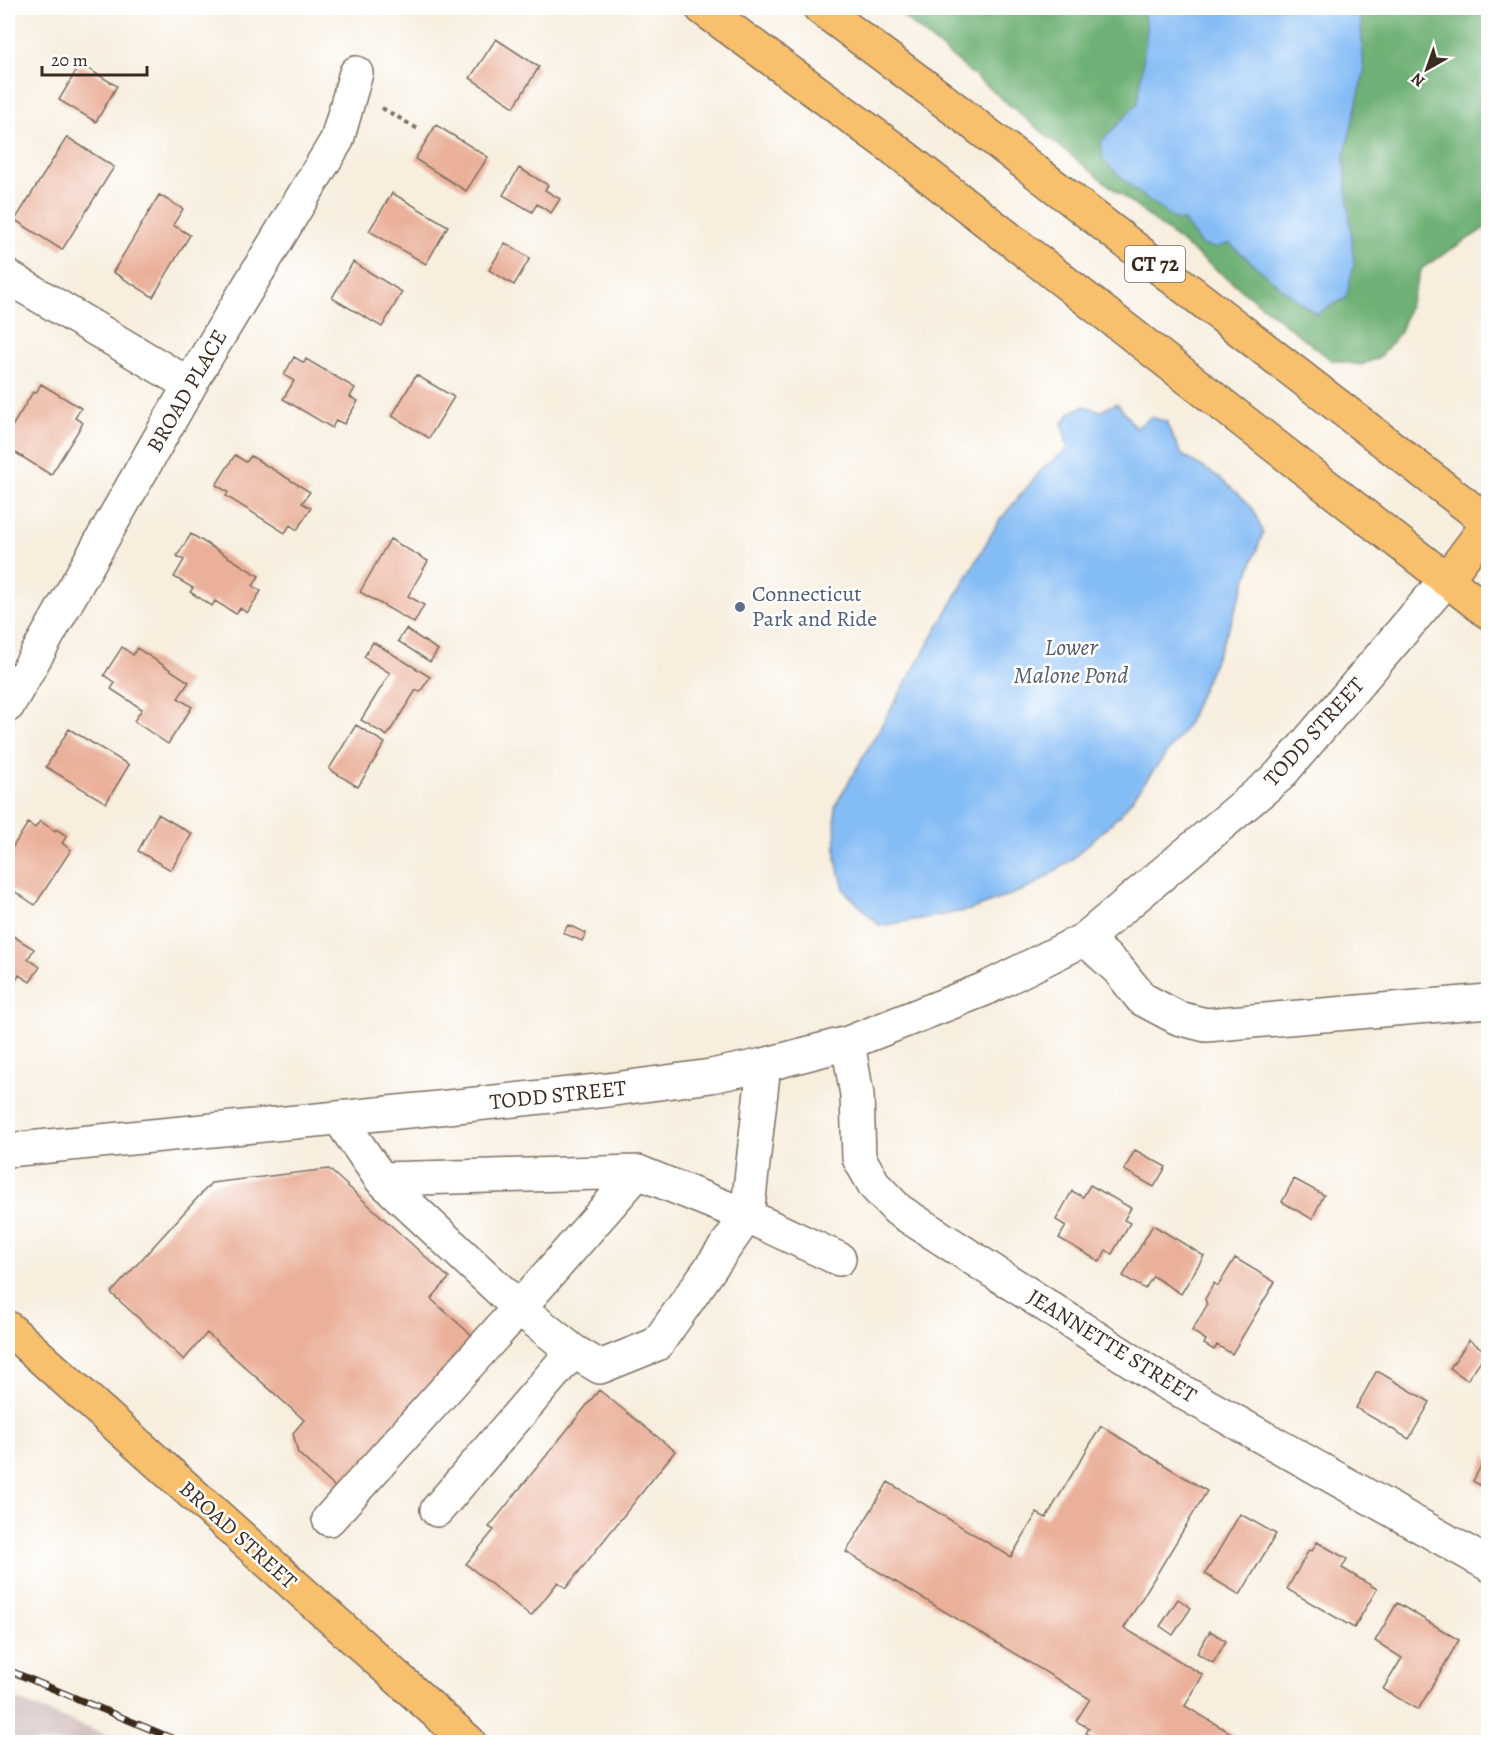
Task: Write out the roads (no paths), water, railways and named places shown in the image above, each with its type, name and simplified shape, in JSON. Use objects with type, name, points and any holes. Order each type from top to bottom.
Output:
[{"type":"main road","points":[[702,8],[893,148],[1488,612]]},
{"type":"main road","name":"CT 72","points":[[820,8],[944,100],[1488,523]]},
{"type":"main road","points":[[1446,580],[1488,523]]},
{"type":"main road","name":"BROAD STREET","points":[[8,1328],[469,1743]]},
{"type":"street","name":"BROAD PLACE","points":[[8,705],[190,385],[338,140],[356,73]]},
{"type":"street","points":[[8,277],[190,385]]},
{"type":"street","name":"TODD STREET","points":[[8,1150],[607,1090],[711,1076],[764,1065],[848,1042],[985,989],[1085,939],[1279,776],[1446,580]]},
{"type":"street","points":[[1085,939],[1118,969],[1142,999],[1178,1018],[1206,1025],[1488,1001]]},
{"type":"street","name":"JEANNETTE STREET","points":[[848,1042],[857,1095],[859,1158],[875,1186],[898,1210],[1163,1381],[1488,1564]]},
{"type":"street","points":[[339,1118],[381,1179],[519,1308],[573,1351],[600,1367],[657,1344],[747,1216],[764,1065]]},
{"type":"street","points":[[381,1179],[638,1172],[747,1216],[839,1259]]},
{"type":"street","points":[[329,1519],[638,1172]]},
{"type":"street","points":[[437,1510],[573,1351]]},
{"type":"water","points":[[1142,8],[1360,8],[1364,73],[1344,158],[1354,264],[1346,298],[1316,314],[1280,287],[1229,243],[1216,248],[1201,245],[1183,220],[1177,221],[1134,189],[1103,160],[1101,142],[1138,103],[1147,28]]},
{"type":"water","name":"Lower Malone Pond","points":[[1117,403],[1136,428],[1151,417],[1168,422],[1167,425],[1182,455],[1216,475],[1242,497],[1253,509],[1263,533],[1229,627],[1186,727],[1121,814],[1070,861],[1031,887],[970,910],[880,926],[845,891],[836,861],[835,806],[999,521],[1044,467],[1068,449],[1062,424],[1072,411],[1085,406],[1101,411]]},
{"type":"railway","points":[[8,1670],[181,1742]]},
{"type":"place","name":"Connecticut Park and Ride","points":[[740,607]]}]
